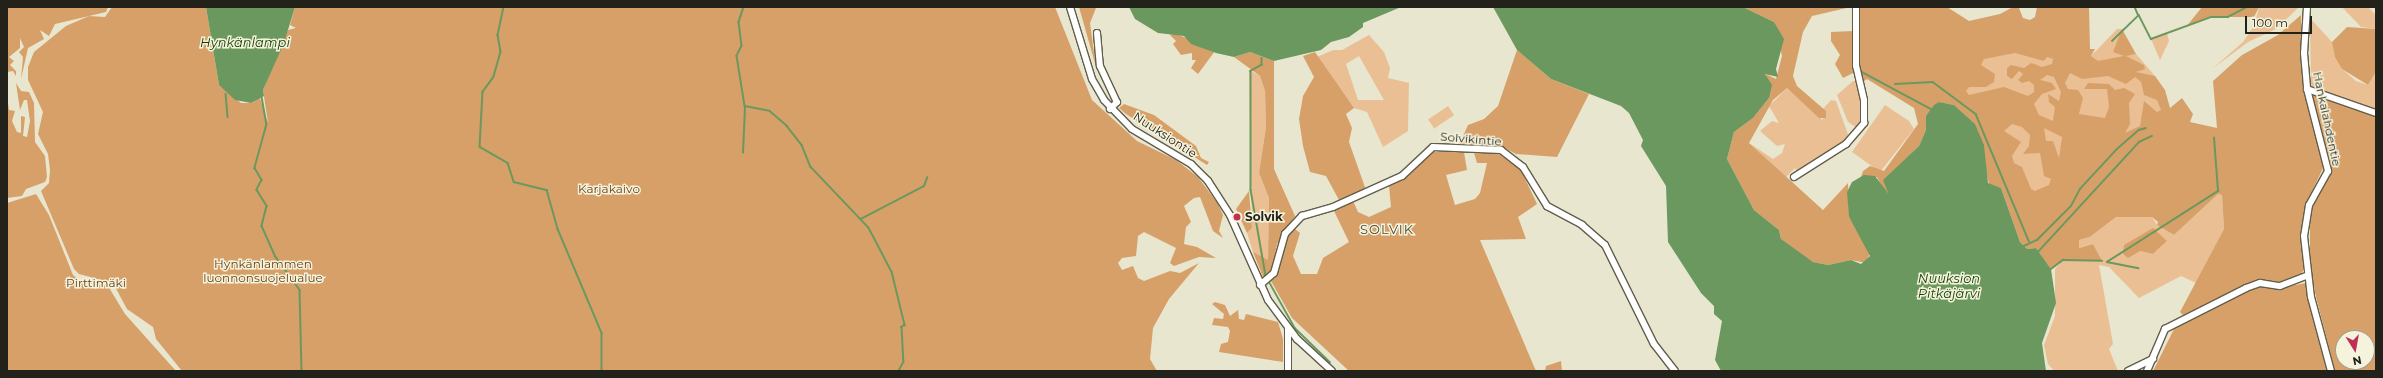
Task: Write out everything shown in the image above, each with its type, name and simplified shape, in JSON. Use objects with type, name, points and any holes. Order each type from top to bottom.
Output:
[{"type":"street","name":"Nuuksiontie","points":[[1070,7],[1092,79],[1110,109],[1132,128],[1191,164],[1208,181],[1230,214],[1260,284],[1288,328],[1332,371]]},
{"type":"street","points":[[1794,177],[1846,144],[1864,122],[1865,108],[1856,66],[1856,7]]},
{"type":"street","name":"Hankalahdentie","points":[[2307,7],[2304,53],[2308,89],[2328,171],[2304,218],[2308,275],[2331,371]]},
{"type":"street","points":[[1097,33],[1100,66],[1117,102],[1110,109]]},
{"type":"street","points":[[2308,89],[2376,113]]},
{"type":"street","name":"Solvikintie","points":[[1260,284],[1274,272],[1285,234],[1302,216],[1333,207],[1402,176],[1433,147],[1501,150],[1523,167],[1547,206],[1582,225],[1605,245],[1654,344],[1675,371]]},
{"type":"street","points":[[2147,371],[2154,358],[2165,329],[2246,288],[2260,283],[2280,286],[2308,275]]},
{"type":"street","points":[[1288,328],[1288,371]]},
{"type":"street","points":[[2128,371],[2154,358]]},
{"type":"shaded area","points":[[2259,7],[2299,7],[2276,29],[2248,42],[2212,69],[2243,42],[2254,26]]},
{"type":"shaded area","points":[[2342,7],[2368,7],[2376,15],[2376,29],[2361,27]]},
{"type":"shaded area","points":[[2310,18],[2332,42],[2342,69],[2356,81],[2368,85],[2376,72],[2376,109],[2311,87]]},
{"type":"shaded area","points":[[2117,29],[2122,29],[2120,39],[2125,55],[2136,54],[2155,76],[2163,115],[2100,214],[2046,263],[1954,105],[1939,102],[1890,41],[2091,56]]},
{"type":"shaded area","points":[[2167,33],[2169,41],[2160,60],[2151,39]]},
{"type":"shaded area","points":[[1369,35],[1384,52],[1390,68],[1388,78],[1409,83],[1408,131],[1383,147],[1367,112],[1354,108],[1317,57],[1333,50],[1342,50]],"holes":[[[1359,56],[1384,100],[1358,100],[1346,64]]]},
{"type":"shaded area","points":[[1249,70],[1260,76],[1265,91],[1266,127],[1259,173],[1269,198],[1268,261],[1253,252],[1247,233],[1252,228]]},
{"type":"shaded area","points":[[1853,81],[1856,81],[1861,94],[1863,122],[1857,128],[1848,122],[1837,95]]},
{"type":"shaded area","points":[[1787,88],[1823,120],[1823,109],[1831,100],[1836,101],[1849,137],[1798,173],[1795,168],[1786,177],[1749,143],[1773,159],[1782,153],[1785,144],[1777,146],[1760,131],[1772,121],[1779,123],[1769,106]]},
{"type":"shaded area","points":[[1885,105],[1909,121],[1914,129],[1880,172],[1852,152]]},
{"type":"shaded area","points":[[1448,106],[1454,115],[1434,129],[1428,119]]},
{"type":"shaded area","points":[[2218,194],[2222,195],[2224,229],[2196,283],[2181,276],[2139,298],[2109,267],[2099,265],[2113,344],[2109,349],[2118,371],[2054,371],[2048,364],[2044,345],[2055,316],[2055,269],[2063,260],[2101,261],[2093,244],[2078,248],[2079,240],[2090,237],[2116,217],[2152,217],[2157,225],[2174,235]],"holes":[[[2167,241],[2153,254],[2140,251]]]},
{"type":"green space","points":[[7,7],[108,7],[106,12],[55,24],[49,36],[40,30],[44,39],[28,48],[21,79],[23,57],[19,52],[24,47],[20,38],[20,48],[9,57],[14,61],[10,65],[16,71],[16,76],[13,71],[7,72]]},
{"type":"green space","points":[[112,7],[206,7],[219,85],[241,103],[251,103],[260,98],[268,123],[263,90],[288,30],[296,28],[290,25],[295,7],[1055,7],[1092,100],[1137,141],[1176,160],[1198,177],[1218,204],[1223,215],[1219,231],[1223,238],[1213,231],[1200,197],[1194,198],[1184,206],[1191,222],[1186,227],[1184,244],[1197,247],[1216,258],[1199,257],[1174,266],[1170,263],[1176,248],[1144,232],[1138,236],[1136,256],[1122,258],[1118,263],[1122,270],[1133,266],[1138,278],[1144,281],[1170,271],[1180,273],[1199,263],[1169,299],[1153,328],[1150,359],[1157,371],[182,371],[156,339],[153,327],[127,309],[113,283],[79,274],[74,269],[41,191],[49,183],[50,170],[48,154],[38,134],[43,112],[28,80],[28,67],[34,52],[66,26],[89,16],[105,17]]},
{"type":"green space","points":[[1079,7],[1101,7],[1096,8],[1090,23],[1094,53],[1106,85],[1096,67]]},
{"type":"green space","points":[[1743,7],[1851,7],[1812,16],[1803,32],[1793,76],[1797,86],[1826,111],[1826,118],[1819,118],[1787,88],[1773,100],[1749,143],[1823,210],[1848,183],[1849,217],[1870,253],[1866,263],[1851,260],[1828,265],[1813,262],[1794,250],[1781,239],[1779,230],[1754,210],[1727,159],[1734,132],[1753,118],[1769,98],[1766,74],[1776,79],[1782,56],[1774,22]]},
{"type":"green space","points":[[1852,7],[1947,7],[1969,21],[2000,14],[2013,7],[2019,8],[2023,18],[2030,20],[2035,17],[2037,7],[2089,7],[2090,49],[2095,49],[2091,56],[2098,61],[2124,56],[2113,52],[2122,29],[2136,54],[2126,56],[2144,65],[2145,69],[2136,72],[2155,76],[2165,90],[2170,108],[2182,98],[2193,114],[2190,122],[2217,128],[2213,81],[2242,55],[2278,35],[2301,15],[2303,79],[2324,166],[2305,206],[2303,271],[2299,277],[2282,282],[2255,281],[2183,315],[2180,312],[2224,229],[2222,195],[2218,194],[2174,235],[2157,225],[2158,222],[2152,217],[2116,217],[2090,237],[2079,240],[2079,248],[2093,244],[2102,261],[2063,260],[2051,269],[2036,248],[2027,249],[2020,242],[2001,188],[1989,184],[1975,124],[1954,105],[1939,102],[1926,116],[1926,130],[1919,146],[1884,180],[1888,191],[1885,193],[1877,177],[1861,177],[1863,171],[1870,166],[1884,171],[1918,124],[1914,108],[1867,79],[1863,82],[1853,73],[1843,78],[1835,64],[1840,55],[1831,41],[1831,32],[1853,31]],"holes":[[[2015,53],[2044,61],[2047,57],[2053,59],[2052,64],[2042,67],[2031,63],[2024,68],[2011,65],[2007,68],[2007,76],[2012,79],[2019,71],[2023,74],[2018,80],[2022,83],[2029,81],[2034,85],[2034,92],[2028,96],[2004,87],[1969,95],[1966,91],[1969,87],[1986,87],[1994,82],[1995,74],[1981,65],[1984,59]],[[2070,73],[2082,79],[2108,76],[2126,84],[2135,77],[2141,82],[2144,95],[2157,100],[2161,110],[2157,112],[2144,101],[2140,126],[2125,133],[2130,124],[2129,103],[2135,94],[2124,88],[2115,90],[2109,84],[2088,83],[2084,89],[2107,89],[2109,107],[2105,118],[2079,114],[2083,98],[2078,90],[2068,89],[2065,83]],[[2047,75],[2054,77],[2061,92],[2059,101],[2048,94],[2049,102],[2055,107],[2053,121],[2039,115],[2034,104],[2042,94],[2056,89],[2052,83],[2040,80]],[[2012,124],[2022,127],[2030,135],[2029,146],[2023,154],[2040,153],[2044,176],[2051,179],[2049,185],[2035,191],[2031,189],[2022,167],[2014,163],[2012,156],[2021,142],[2004,131]],[[2044,128],[2062,137],[2059,158],[2053,141],[2046,141]]]},
{"type":"green space","points":[[2202,7],[2259,7],[2254,17],[2211,17],[2186,27]]},
{"type":"green space","points":[[2347,27],[2376,29],[2376,72],[2368,85],[2342,69],[2335,57],[2332,42]]},
{"type":"green space","points":[[1175,33],[1215,51],[1198,74],[1191,68],[1196,60],[1192,60],[1192,53],[1181,55],[1173,44],[1176,41],[1170,35]]},
{"type":"green space","points":[[1517,50],[1551,79],[1589,94],[1557,157],[1516,154],[1503,147],[1459,145],[1468,125],[1484,119],[1498,106]]},
{"type":"green space","points":[[1250,52],[1274,61],[1274,169],[1295,216],[1277,244],[1272,271],[1263,277],[1253,252],[1268,260],[1269,198],[1259,173],[1266,127],[1265,91],[1260,76],[1234,57]]},
{"type":"green space","points":[[1315,52],[1354,108],[1346,114],[1352,128],[1349,142],[1366,190],[1339,200],[1326,176],[1310,172],[1303,146],[1299,119],[1303,96],[1314,77],[1303,56]]},
{"type":"green space","points":[[16,83],[21,91],[29,92],[34,103],[35,142],[45,156],[47,177],[45,182],[26,189],[22,196],[7,198],[7,96],[9,110],[15,111],[12,121],[17,132],[21,133],[21,116],[25,117],[23,136],[27,137],[30,121],[27,100],[24,100],[20,110]]},
{"type":"green space","points":[[2311,94],[2376,116],[2376,371],[2335,371],[2310,267],[2310,212],[2331,169]]},
{"type":"green space","points":[[1124,104],[1154,115],[1196,146],[1201,158],[1209,162],[1207,165],[1126,114],[1119,108]]},
{"type":"green space","points":[[1429,152],[1464,152],[1467,170],[1446,175],[1455,205],[1475,199],[1480,193],[1487,163],[1477,163],[1474,153],[1496,152],[1521,170],[1537,204],[1518,217],[1526,239],[1480,240],[1536,371],[1349,371],[1292,318],[1271,281],[1288,234],[1295,229],[1300,233],[1293,256],[1301,274],[1317,274],[1323,258],[1349,242],[1334,211],[1353,201],[1358,212],[1369,217],[1391,207],[1389,186],[1415,169]]},
{"type":"green space","points":[[1249,191],[1252,228],[1247,233],[1236,209]]},
{"type":"green space","points":[[36,194],[49,215],[73,275],[80,281],[108,286],[125,314],[176,371],[7,371],[7,203]]},
{"type":"green space","points":[[2153,228],[2167,241],[2153,254],[2140,251],[2128,258],[2123,254],[2124,245]]},
{"type":"green space","points":[[2306,283],[2327,371],[2153,371],[2175,327],[2255,287],[2279,288]]},
{"type":"green space","points":[[1215,302],[1225,305],[1230,316],[1238,310],[1239,319],[1244,320],[1246,314],[1278,322],[1283,339],[1283,362],[1219,352],[1221,344],[1228,342],[1230,331],[1228,327],[1212,325],[1214,318],[1223,319],[1224,314],[1212,304]]},
{"type":"green space","points":[[1561,361],[1562,371],[1545,371],[1546,366]]},
{"type":"water","name":"Hynkänlampi","points":[[206,7],[295,7],[284,43],[263,90],[264,96],[251,103],[235,100],[219,85]]},
{"type":"water","points":[[1129,7],[1401,7],[1363,23],[1363,27],[1349,37],[1331,42],[1321,50],[1274,61],[1250,52],[1234,57],[1216,53],[1191,44],[1184,36],[1158,33],[1135,19]]},
{"type":"water","name":"Nuuksion Pitkäjärvi","points":[[1493,7],[1743,7],[1774,22],[1784,39],[1776,69],[1778,77],[1765,74],[1772,85],[1769,98],[1753,118],[1734,132],[1727,159],[1754,210],[1779,230],[1781,239],[1813,262],[1828,265],[1851,260],[1861,264],[1870,256],[1849,217],[1847,192],[1852,182],[1864,175],[1875,176],[1888,193],[1883,180],[1919,146],[1926,130],[1926,116],[1934,105],[1939,102],[1954,105],[1975,124],[1984,145],[1988,183],[2001,188],[2020,242],[2027,249],[2036,248],[2051,269],[2056,303],[2042,343],[2046,371],[1721,371],[1715,360],[1722,321],[1714,314],[1714,306],[1701,293],[1668,242],[1666,186],[1641,146],[1643,140],[1629,113],[1621,106],[1551,79],[1517,50]]},
{"type":"waterway","points":[[504,7],[498,35],[501,52],[494,77],[483,92],[480,147],[508,163],[514,182],[547,190],[558,229],[602,333],[602,371]]},
{"type":"waterway","points":[[744,7],[739,22],[742,46],[737,56],[745,106],[770,111],[787,126],[802,145],[811,167],[869,228],[892,272],[905,325],[902,327],[904,362],[899,371]]},
{"type":"waterway","points":[[2135,7],[2138,14]]},
{"type":"waterway","points":[[2112,41],[2139,15],[2151,39],[2211,17],[2228,17],[2247,7]]},
{"type":"waterway","points":[[1262,58],[1262,65],[1251,71],[1251,190],[1266,276]]},
{"type":"waterway","points":[[1860,71],[1931,109]]},
{"type":"waterway","points":[[1895,84],[1933,82],[1976,114],[2029,241]]},
{"type":"waterway","points":[[226,94],[228,117]]},
{"type":"waterway","points":[[262,97],[267,124],[255,168],[262,180],[257,190],[267,206],[262,226],[276,257],[300,290],[302,371]]},
{"type":"waterway","points":[[743,153],[745,107]]},
{"type":"waterway","points":[[2024,246],[2037,240],[2071,206],[2080,189],[2117,149],[2139,130],[2146,128]]},
{"type":"waterway","points":[[2038,252],[2139,142],[2152,136]]},
{"type":"waterway","points":[[2107,262],[2218,191],[2214,138]]},
{"type":"waterway","points":[[861,219],[924,186],[927,178]]},
{"type":"waterway","points":[[2051,269],[2063,260],[2102,261]]},
{"type":"waterway","points":[[2107,262],[2138,268]]},
{"type":"waterway","points":[[1270,283],[1295,328],[1330,362]]},
{"type":"place","name":"Solvik","points":[[1237,217]]},
{"type":"district","name":"SOLVIK","points":[[1387,229]]},
{"type":"park label","name":"Karjakaivo","points":[[609,189]]},
{"type":"park label","name":"Hynkänlammen luonnonsuojelualue","points":[[263,271]]},
{"type":"park label","name":"Pirttimäki","points":[[96,283]]}]
